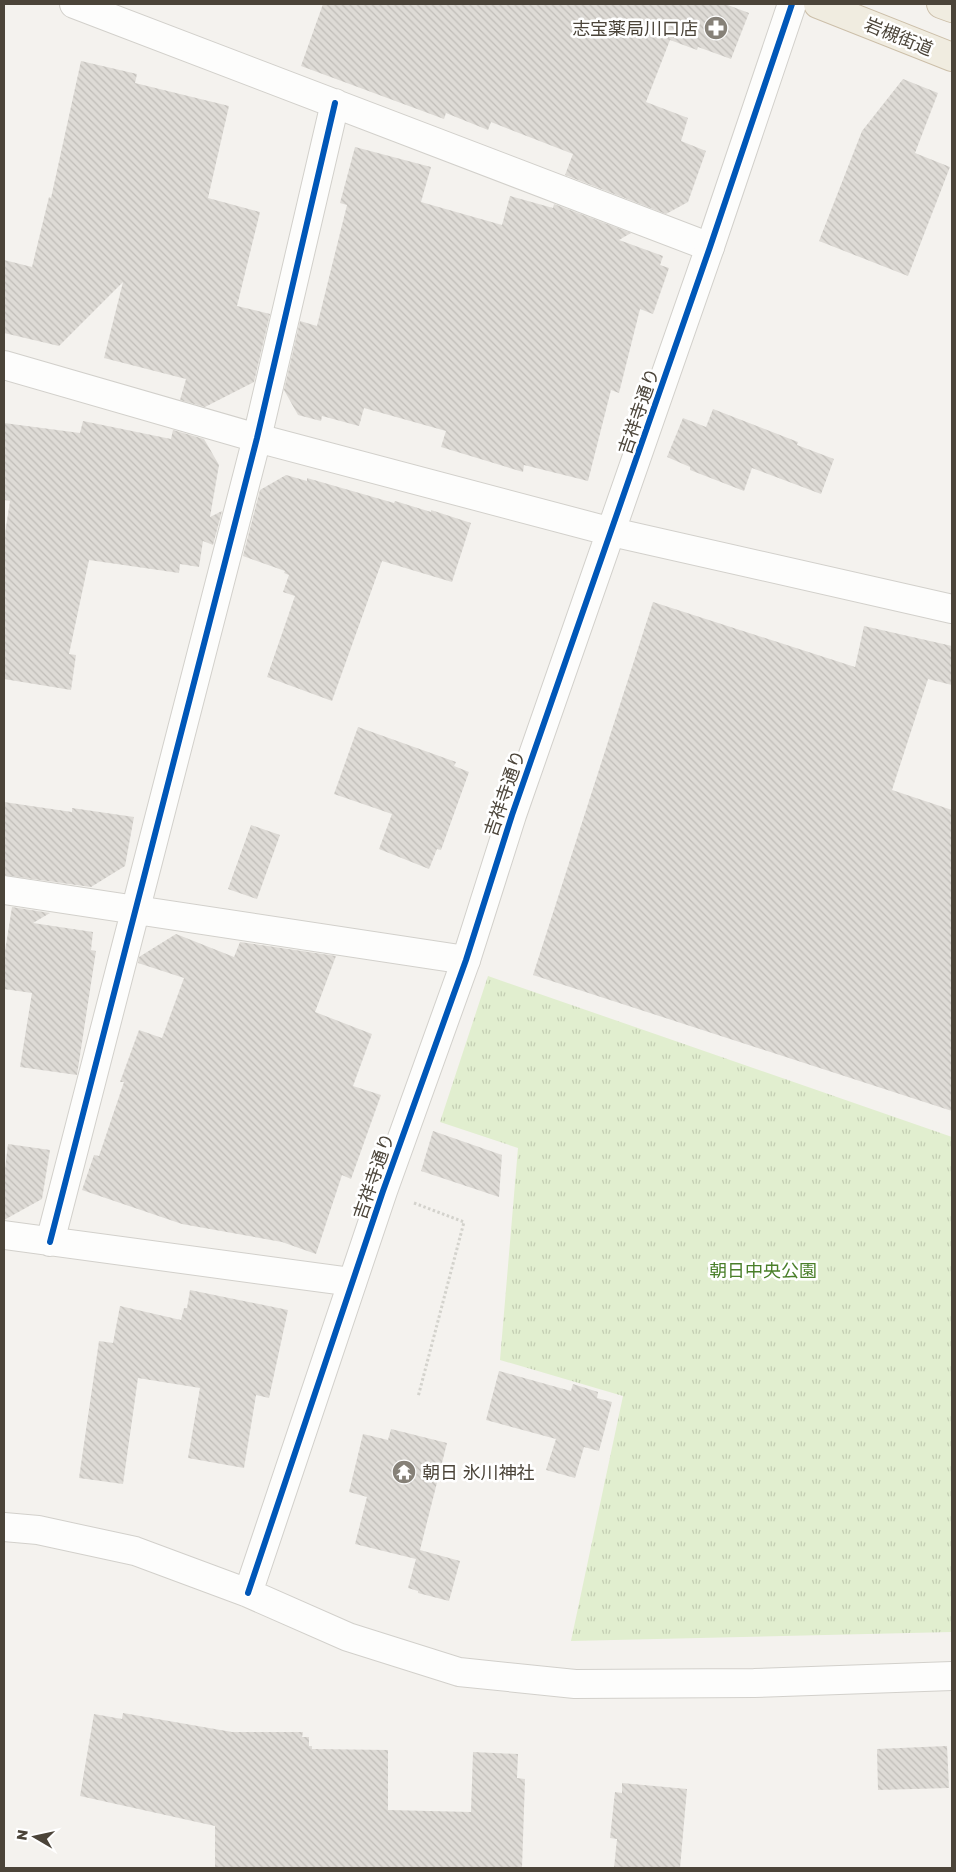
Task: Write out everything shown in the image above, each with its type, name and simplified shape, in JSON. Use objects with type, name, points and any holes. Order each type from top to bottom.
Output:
[{"type":"highway","name":"岩槻街道","points":[[818,4],[952,57]]},
{"type":"highway","points":[[941,4],[952,8]]},
{"type":"street","points":[[74,4],[710,247]]},
{"type":"street","name":"吉祥寺通り","points":[[248,1593],[383,1191],[466,960],[512,815],[612,532],[792,4]]},
{"type":"street","points":[[50,1242],[257,438],[335,103]]},
{"type":"street","points":[[4,365],[257,438],[612,532],[952,609]]},
{"type":"street","points":[[4,890],[466,960]]},
{"type":"street","points":[[4,1235],[352,1282]]},
{"type":"street","points":[[4,1527],[38,1530],[135,1551],[248,1593],[348,1637],[459,1672],[575,1684],[754,1683],[952,1676]]},
{"type":"path","points":[[383,1191],[464,1222],[418,1397]]},
{"type":"green space","name":"朝日中央公園","points":[[488,976],[952,1137],[952,1632],[571,1641],[623,1396],[500,1360],[518,1148],[440,1122]]},
{"type":"building","points":[[323,4],[725,4],[749,13],[731,59],[698,47],[697,50],[670,40],[646,102],[688,118],[681,141],[706,151],[688,202],[666,214],[565,175],[573,154],[491,122],[488,130],[446,113],[444,119],[301,66]]},
{"type":"building","points":[[81,61],[137,74],[135,83],[229,106],[208,198],[260,212],[237,306],[270,314],[254,382],[205,407],[180,400],[186,379],[104,358],[123,282],[59,346],[4,333],[4,260],[32,267],[49,197],[51,198]]},
{"type":"building","points":[[903,79],[938,93],[915,153],[950,167],[908,276],[819,241],[862,131]]},
{"type":"building","points":[[355,147],[431,167],[421,202],[502,225],[510,196],[553,208],[554,204],[631,233],[619,240],[663,256],[660,265],[669,268],[653,314],[640,309],[619,393],[611,390],[588,481],[524,465],[523,472],[441,447],[446,431],[364,408],[359,426],[322,416],[321,421],[298,415],[284,390],[300,321],[317,326],[347,205],[340,203]]},
{"type":"building","points":[[713,409],[798,442],[797,445],[834,459],[821,494],[752,468],[744,491],[690,470],[690,467],[667,457],[683,418],[706,427]]},
{"type":"building","points":[[83,421],[171,439],[173,430],[204,439],[219,465],[210,517],[222,511],[213,545],[203,541],[199,567],[180,564],[179,573],[89,560],[69,654],[76,655],[71,690],[4,679],[4,540],[10,501],[4,500],[4,423],[80,433]]},
{"type":"building","points":[[286,475],[307,481],[307,478],[394,503],[395,501],[431,512],[431,510],[471,523],[452,582],[382,561],[332,701],[267,677],[295,596],[283,592],[289,575],[284,573],[285,571],[243,556],[260,490]]},
{"type":"building","points":[[653,602],[855,667],[864,626],[952,646],[952,685],[928,679],[892,790],[952,810],[952,1111],[533,975]]},
{"type":"building","points":[[358,727],[456,762],[454,766],[469,772],[441,850],[437,849],[429,869],[379,849],[392,814],[334,794]]},
{"type":"building","points":[[4,802],[72,812],[72,808],[134,817],[125,866],[91,887],[4,875]]},
{"type":"building","points":[[251,825],[280,835],[257,899],[228,889]]},
{"type":"building","points":[[12,907],[50,913],[33,923],[93,932],[91,950],[96,951],[77,1075],[20,1067],[32,993],[4,989],[4,958]]},
{"type":"building","points":[[176,934],[234,957],[240,942],[336,956],[315,1012],[372,1034],[353,1086],[381,1095],[351,1179],[342,1175],[316,1254],[282,1242],[182,1224],[82,1190],[94,1155],[99,1156],[124,1082],[120,1082],[139,1030],[162,1038],[184,978],[138,963],[139,957]]},
{"type":"building","points":[[433,1131],[502,1155],[499,1197],[421,1171]]},
{"type":"building","points":[[8,1144],[50,1150],[42,1199],[4,1220],[4,1178]]},
{"type":"building","points":[[190,1290],[288,1310],[269,1398],[256,1395],[244,1468],[188,1458],[200,1388],[138,1378],[123,1484],[79,1478],[99,1341],[113,1343],[120,1306],[181,1320],[184,1308],[187,1308]]},
{"type":"building","points":[[499,1371],[571,1391],[573,1384],[598,1392],[597,1398],[612,1402],[599,1451],[584,1447],[575,1478],[546,1470],[556,1439],[486,1420]]},
{"type":"building","points":[[391,1429],[447,1443],[420,1550],[460,1561],[449,1601],[418,1593],[418,1591],[408,1588],[416,1559],[355,1544],[367,1497],[349,1492],[363,1434],[388,1440]]},
{"type":"building","points":[[123,1713],[232,1732],[303,1732],[302,1737],[309,1737],[309,1746],[312,1746],[312,1749],[388,1750],[388,1810],[471,1812],[473,1752],[518,1754],[517,1778],[525,1779],[522,1868],[215,1868],[215,1826],[80,1796],[94,1714],[122,1719]]},
{"type":"building","points":[[947,1746],[949,1788],[878,1790],[877,1749]]},
{"type":"building","points":[[622,1783],[687,1789],[680,1868],[614,1868],[617,1839],[610,1838],[615,1792],[622,1793]]},
{"type":"cycle path","points":[[248,1593],[383,1191],[466,960],[512,815],[710,247],[792,4]]},
{"type":"cycle path","points":[[50,1242],[257,438],[335,103]]},
{"type":"place","name":"志宝薬局川口店","points":[[716,28]]},
{"type":"place","name":"朝日 氷川神社","points":[[404,1472]]}]
